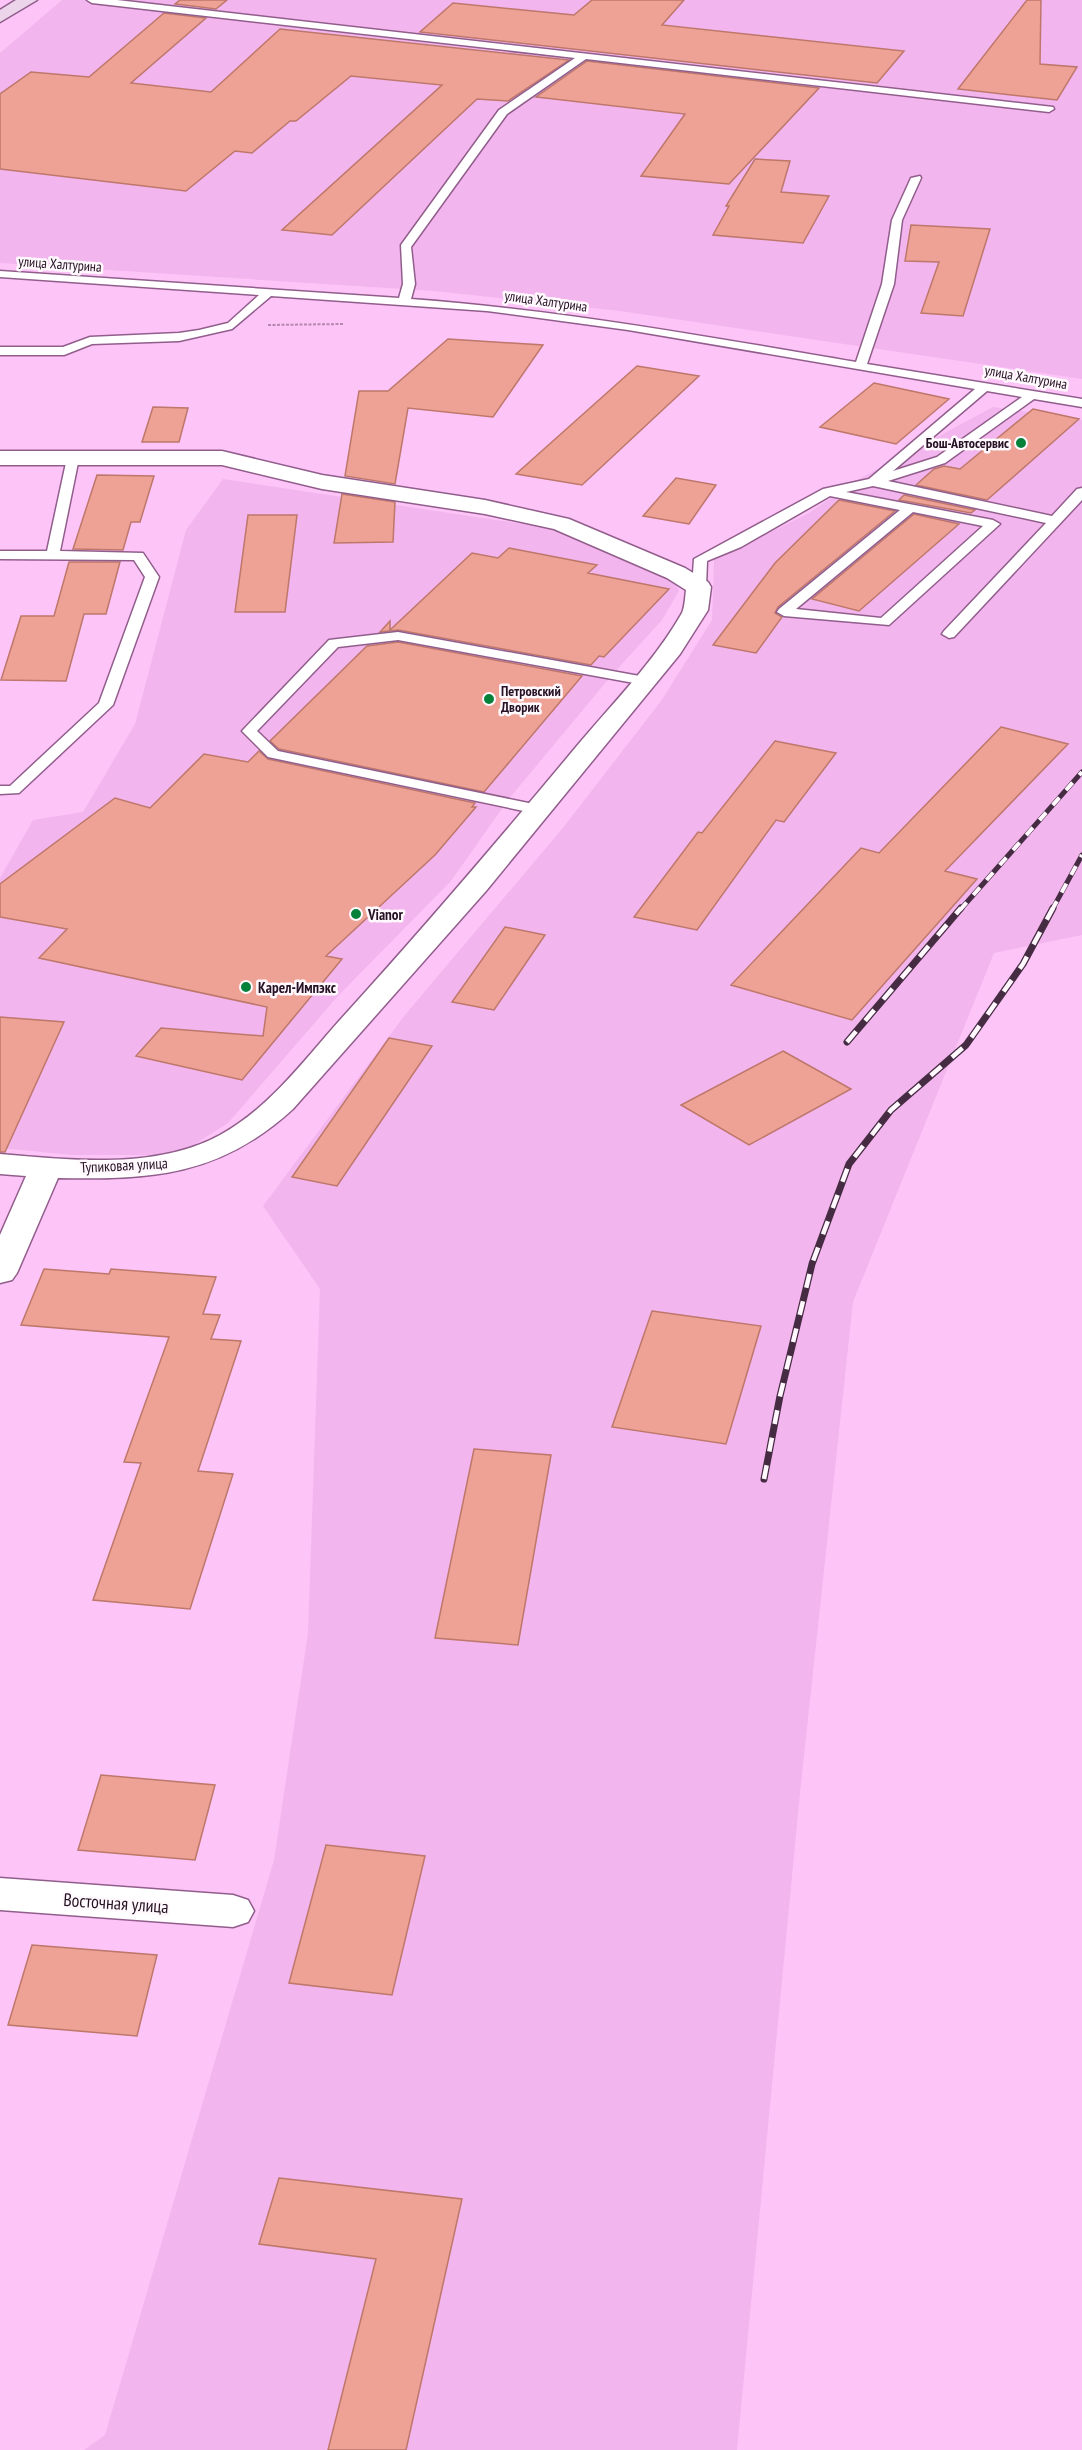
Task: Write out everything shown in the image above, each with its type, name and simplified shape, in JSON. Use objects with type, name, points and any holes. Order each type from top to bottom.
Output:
[{"type":"main road","points":[[3,13],[28,0]]},
{"type":"street","points":[[0,458],[222,459],[322,482],[484,507],[561,524],[676,573],[699,587]]},
{"type":"street","name":"Тупиковая улица","points":[[0,1164],[46,1168],[170,1165],[231,1143],[271,1113],[431,939],[645,681],[671,649],[696,610],[699,587]]},
{"type":"street","points":[[0,1274],[46,1168]]},
{"type":"street","name":"Восточная улица","points":[[0,1894],[232,1911]]},
{"type":"lane","points":[[92,0],[1049,109]]},
{"type":"lane","points":[[404,303],[409,284],[405,247],[504,112],[584,56]]},
{"type":"lane","points":[[861,365],[888,284],[897,220],[916,178]]},
{"type":"lane","name":"улица Халтурина","points":[[0,274],[511,311],[1082,402]]},
{"type":"lane","points":[[0,351],[64,351],[98,340],[179,338],[232,326],[266,295]]},
{"type":"lane","points":[[873,482],[986,386]]},
{"type":"lane","points":[[699,587],[701,560],[736,544],[828,492],[873,482],[941,460],[1032,394]]},
{"type":"lane","points":[[53,555],[73,458]]},
{"type":"lane","points":[[873,482],[1057,521]]},
{"type":"lane","points":[[828,492],[911,507],[993,524],[884,622],[784,612],[911,507]]},
{"type":"lane","points":[[949,634],[1082,492]]},
{"type":"lane","points":[[0,555],[138,555],[152,577],[106,705],[14,790],[0,790]]},
{"type":"lane","points":[[538,809],[273,754],[249,731],[334,643],[398,636],[645,681]]},
{"type":"shaded area","points":[[62,0],[1082,0],[1082,379],[620,311],[434,291],[0,263],[0,53]]},
{"type":"shaded area","points":[[993,407],[1082,420],[1082,935],[994,953],[853,1302],[800,1793],[737,2450],[84,2450],[105,2435],[274,1860],[308,1633],[320,1289],[263,1206],[404,1016],[562,829],[661,701],[712,620],[714,560],[809,513],[857,480]]},
{"type":"shaded area","points":[[223,479],[563,530],[673,578],[679,591],[662,620],[612,675],[508,800],[451,881],[338,996],[228,1123],[178,1155],[72,1155],[0,1148],[0,878],[33,820],[83,812],[135,724],[186,530]]},
{"type":"building","points":[[180,0],[227,0],[216,9],[175,4]]},
{"type":"building","points":[[592,0],[684,0],[662,25],[904,51],[877,83],[420,32],[453,3],[574,15]]},
{"type":"building","points":[[1027,0],[1041,0],[1040,64],[1077,67],[1057,100],[958,89]]},
{"type":"building","points":[[164,13],[206,18],[131,83],[211,92],[280,29],[569,60],[508,101],[477,99],[332,235],[282,230],[442,85],[351,76],[296,121],[290,121],[252,153],[235,151],[186,191],[0,169],[0,94],[31,72],[89,77]]},
{"type":"building","points":[[587,61],[819,88],[729,184],[641,176],[685,114],[536,97]]},
{"type":"building","points":[[755,159],[790,161],[781,192],[829,196],[803,243],[713,235],[729,206],[726,206]]},
{"type":"building","points":[[911,225],[990,229],[963,316],[921,313],[939,262],[905,261]]},
{"type":"building","points":[[448,339],[543,345],[493,417],[408,408],[395,484],[345,476],[359,391],[388,391]]},
{"type":"building","points":[[637,366],[699,376],[582,485],[516,474]]},
{"type":"building","points":[[874,383],[949,399],[896,444],[820,427]]},
{"type":"building","points":[[153,407],[188,408],[179,442],[142,442]]},
{"type":"building","name":"Бош-Автосервис","points":[[1033,409],[1079,419],[987,500],[916,485],[934,469],[944,466],[960,469]]},
{"type":"building","points":[[97,475],[154,476],[140,522],[131,522],[123,550],[73,549]]},
{"type":"building","points":[[676,478],[716,485],[689,524],[643,516]]},
{"type":"building","points":[[342,494],[395,502],[393,542],[334,543]]},
{"type":"building","points":[[904,495],[975,510],[971,513],[899,500]]},
{"type":"building","points":[[839,500],[895,511],[778,607],[775,613],[782,617],[756,653],[713,645],[775,563]]},
{"type":"building","points":[[914,514],[959,524],[859,611],[812,599]]},
{"type":"building","points":[[248,515],[297,515],[285,612],[235,612]]},
{"type":"building","points":[[509,548],[597,565],[588,573],[669,589],[604,657],[599,656],[591,665],[398,630],[380,632],[390,621],[390,630],[472,553],[498,558]]},
{"type":"building","points":[[69,562],[120,562],[106,614],[84,614],[66,681],[1,680],[21,616],[54,616]]},
{"type":"building","points":[[398,642],[582,676],[484,792],[279,749],[270,741],[367,646]]},
{"type":"building","points":[[1001,727],[1068,744],[945,871],[977,879],[852,1020],[731,985],[861,848],[879,853]]},
{"type":"building","points":[[775,741],[836,753],[784,822],[776,820],[697,930],[634,917],[698,832],[702,833]]},
{"type":"building","points":[[259,751],[268,759],[475,803],[472,807],[476,807],[435,855],[326,956],[342,959],[242,1080],[136,1056],[161,1028],[263,1036],[267,1007],[39,958],[67,929],[0,917],[0,884],[115,798],[150,808],[204,754],[248,762]]},
{"type":"building","points":[[505,927],[545,935],[494,1010],[452,1002]]},
{"type":"building","points":[[0,1017],[64,1022],[5,1152],[0,1152]]},
{"type":"building","points":[[389,1038],[432,1046],[337,1186],[292,1177]]},
{"type":"building","points":[[783,1051],[851,1089],[749,1145],[681,1105]]},
{"type":"building","points":[[44,1269],[109,1274],[111,1269],[216,1277],[203,1314],[220,1315],[211,1339],[241,1341],[198,1471],[233,1474],[190,1609],[93,1600],[141,1463],[124,1462],[169,1337],[21,1325]]},
{"type":"building","points":[[652,1311],[761,1326],[726,1444],[612,1427]]},
{"type":"building","points":[[474,1449],[551,1455],[518,1645],[435,1638]]},
{"type":"building","points":[[101,1775],[215,1785],[195,1860],[78,1850]]},
{"type":"building","points":[[326,1845],[425,1856],[392,1995],[289,1983]]},
{"type":"building","points":[[32,1945],[157,1955],[137,2036],[8,2025]]},
{"type":"building","points":[[279,2178],[462,2199],[406,2450],[328,2450],[376,2259],[259,2244]]},
{"type":"railway","points":[[960,910],[1082,772]]},
{"type":"railway","points":[[1052,910],[1082,855]]},
{"type":"railway","points":[[847,1042],[961,908]]},
{"type":"railway","points":[[764,1479],[780,1396],[812,1264],[849,1164],[891,1110],[966,1045],[1023,964],[1053,908]]},
{"type":"place","name":"Бош-Автосервис","points":[[1021,443]]},
{"type":"place","name":"Петровский Дворик","points":[[489,699]]},
{"type":"place","name":"Vianor","points":[[356,914]]},
{"type":"place","name":"Карел-Импэкс","points":[[246,987]]}]
